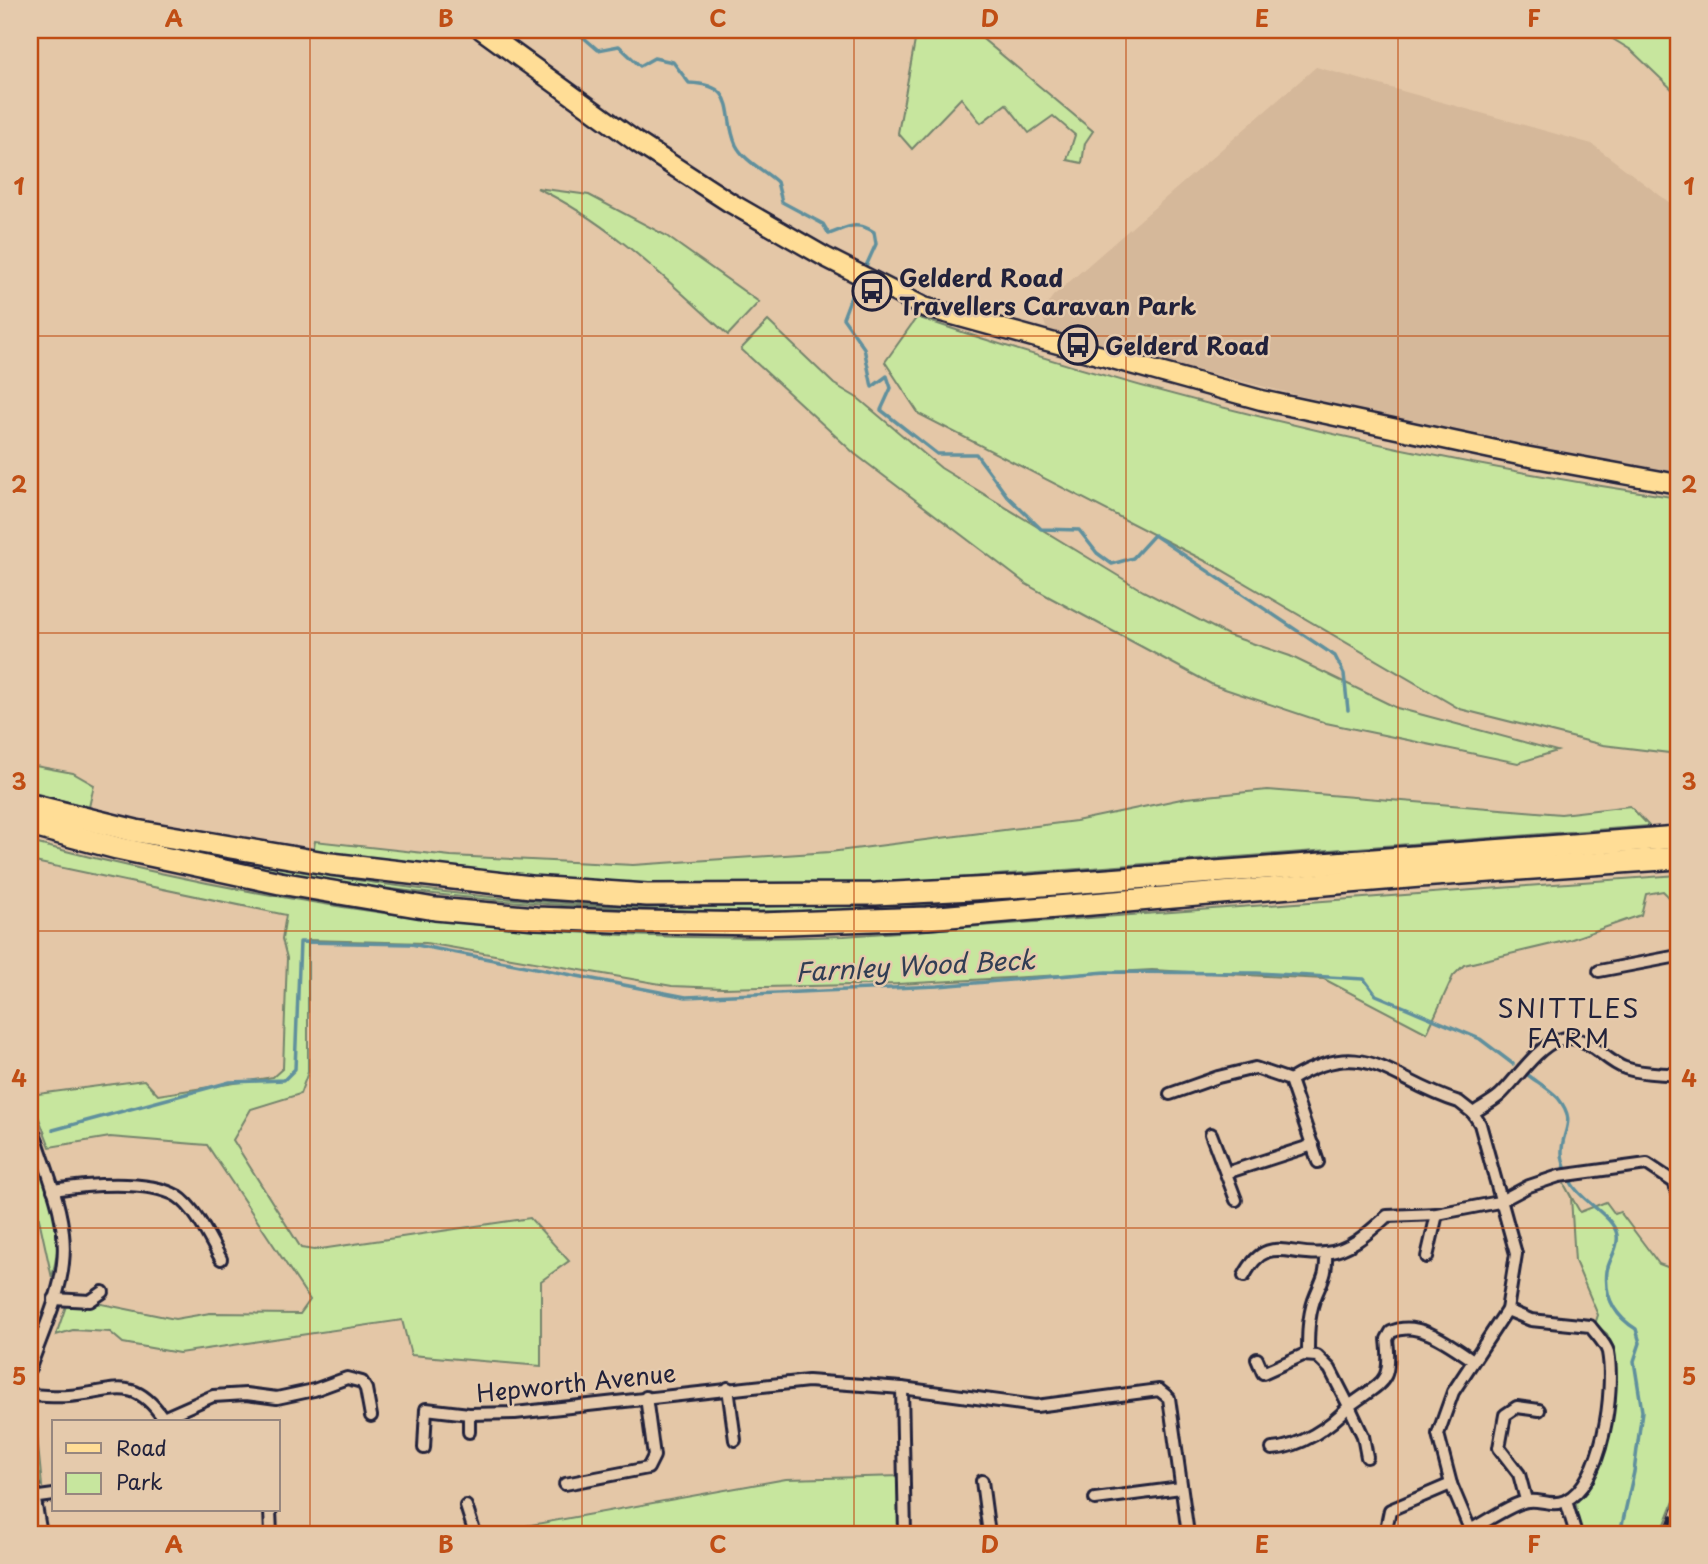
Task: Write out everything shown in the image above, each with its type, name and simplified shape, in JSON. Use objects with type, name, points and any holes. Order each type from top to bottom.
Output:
[{"type":"highway","points":[[30,805],[136,831],[331,864],[506,885],[634,894],[863,895],[1676,847]]},
{"type":"highway","points":[[30,825],[117,848],[280,883],[435,909],[536,918],[761,924],[927,918],[1406,877],[1646,849]]},
{"type":"main road","points":[[482,30],[638,143],[729,202],[835,263],[924,307],[1261,400],[1519,455],[1678,484]]},
{"type":"street","points":[[1599,971],[1678,956]]},
{"type":"street","points":[[1473,1113],[1500,1094],[1531,1061],[1558,1040],[1576,1040],[1593,1045],[1616,1065],[1629,1070],[1678,1075]]},
{"type":"street","points":[[1170,1094],[1241,1069],[1255,1068],[1290,1080],[1324,1063],[1361,1059],[1460,1102],[1473,1113],[1486,1141],[1499,1202],[1516,1254],[1507,1310],[1453,1392],[1438,1434],[1451,1484],[1471,1532],[1526,1500],[1551,1504],[1566,1501],[1584,1482],[1598,1453],[1609,1404],[1608,1350],[1590,1326],[1531,1320],[1507,1310]]},
{"type":"street","points":[[1290,1080],[1318,1162]]},
{"type":"street","points":[[30,1122],[33,1142],[53,1190],[64,1245],[60,1282],[30,1368]]},
{"type":"street","points":[[1211,1134],[1236,1200]]},
{"type":"street","points":[[1226,1173],[1313,1145]]},
{"type":"street","points":[[1244,1276],[1252,1260],[1271,1248],[1326,1253],[1359,1241],[1387,1216],[1437,1214],[1499,1202],[1529,1186],[1573,1174],[1647,1164],[1674,1182],[1678,1193]]},
{"type":"street","points":[[53,1190],[103,1183],[177,1196],[188,1206],[221,1259]]},
{"type":"street","points":[[1427,1257],[1437,1214]]},
{"type":"street","points":[[1308,1354],[1308,1325],[1314,1300],[1327,1274],[1326,1253]]},
{"type":"street","points":[[54,1299],[90,1301],[103,1292]]},
{"type":"street","points":[[1272,1449],[1297,1445],[1339,1418],[1349,1406],[1384,1379],[1391,1360],[1387,1339],[1398,1329],[1428,1333],[1473,1360]]},
{"type":"street","points":[[1257,1359],[1263,1373],[1308,1354],[1323,1360],[1363,1436],[1367,1457]]},
{"type":"street","points":[[30,1395],[69,1396],[127,1388],[152,1401],[164,1420],[213,1396],[229,1394],[277,1398],[314,1390],[347,1378],[362,1382],[371,1416]]},
{"type":"street","name":"Hepworth Avenue","points":[[424,1448],[425,1409],[469,1414],[515,1413],[808,1381],[902,1388],[1036,1405],[1159,1390],[1169,1398],[1188,1534]]},
{"type":"street","points":[[728,1388],[735,1440]]},
{"type":"street","points":[[902,1388],[905,1534]]},
{"type":"street","points":[[565,1484],[648,1468],[654,1456],[646,1397]]},
{"type":"street","points":[[1526,1500],[1519,1475],[1499,1448],[1504,1415],[1517,1407],[1539,1410]]},
{"type":"street","points":[[469,1414],[469,1432]]},
{"type":"street","points":[[30,1473],[32,1498],[41,1534]]},
{"type":"street","points":[[982,1481],[989,1534]]},
{"type":"street","points":[[1385,1534],[1390,1510],[1451,1484]]},
{"type":"street","points":[[1095,1499],[1181,1488]]},
{"type":"street","points":[[32,1498],[52,1495]]},
{"type":"street","points":[[1566,1501],[1576,1534]]},
{"type":"street","points":[[466,1506],[475,1534]]},
{"type":"street","points":[[270,1512],[271,1534]]},
{"type":"shaded area","points":[[1316,67],[1592,144],[1678,209],[1678,474],[1410,423],[1048,333],[1041,313],[1053,296]]},
{"type":"shaded area","points":[[1678,1491],[1678,1534],[1661,1534],[1666,1523]]},
{"type":"green space","points":[[917,30],[972,30],[1093,131],[1085,143],[1082,163],[1067,160],[1075,135],[1053,116],[1029,133],[1006,104],[981,123],[961,98],[912,149],[898,133]]},
{"type":"green space","points":[[1598,30],[1678,30],[1678,95],[1631,50]]},
{"type":"green space","points":[[537,188],[589,195],[665,235],[759,302],[728,335],[614,235]]},
{"type":"green space","points":[[917,317],[1104,375],[1294,425],[1485,466],[1678,498],[1678,754],[1603,745],[1460,709],[1215,566],[919,414],[885,362]]},
{"type":"green space","points":[[768,321],[834,384],[859,399],[941,468],[1143,591],[1228,635],[1290,656],[1397,708],[1557,751],[1518,763],[1326,723],[1213,685],[1051,598],[1026,584],[855,454],[741,349]]},
{"type":"green space","points":[[30,765],[73,773],[94,785],[89,807],[30,792]]},
{"type":"green space","points":[[1268,790],[1561,814],[1630,806],[1649,826],[864,885],[680,888],[562,883],[313,854],[315,841],[451,856],[633,865],[830,852],[1076,821],[1186,798]]},
{"type":"green space","points":[[45,817],[250,862],[387,885],[525,900],[650,907],[760,907],[870,902],[1424,864],[890,908],[745,911],[644,909],[442,895],[341,882],[242,865]]},
{"type":"green space","points":[[30,842],[132,867],[333,906],[534,929],[636,936],[844,936],[1678,875],[1678,906],[1663,891],[1646,894],[1641,915],[1569,940],[1464,965],[1453,976],[1427,1033],[1324,979],[1152,970],[897,984],[723,988],[672,986],[426,943],[308,940],[308,1072],[300,1094],[251,1109],[233,1140],[301,1248],[314,1250],[530,1218],[569,1261],[541,1281],[541,1366],[411,1355],[402,1320],[179,1353],[123,1343],[110,1332],[73,1330],[56,1335],[67,1303],[97,1303],[175,1319],[210,1313],[300,1314],[310,1300],[207,1145],[110,1137],[50,1147],[30,1095],[144,1080],[158,1095],[273,1077],[283,1068],[287,958],[282,939],[286,915],[30,861]]},
{"type":"green space","points":[[30,1156],[40,1168],[57,1226],[58,1245],[52,1278],[30,1178]]},
{"type":"green space","points":[[1564,1184],[1580,1212],[1606,1202],[1615,1214],[1620,1212],[1659,1264],[1670,1268],[1678,1260],[1678,1299],[1675,1301],[1678,1321],[1678,1491],[1661,1534],[1580,1534],[1576,1504],[1606,1450],[1615,1404],[1614,1348],[1607,1334],[1595,1324],[1598,1315],[1575,1261],[1571,1197]]},
{"type":"green space","points":[[34,1405],[42,1486],[36,1480],[30,1442],[29,1421]]},
{"type":"green space","points":[[902,1476],[905,1534],[514,1534],[514,1528],[786,1479]]},
{"type":"waterway","name":"Farnley Wood Beck","points":[[575,30],[598,50],[619,46],[640,66],[654,58],[673,62],[689,83],[716,89],[723,95],[726,103],[736,145],[749,161],[777,182],[782,202],[823,224],[829,234],[856,226],[874,232],[876,244],[866,266]]},
{"type":"waterway","name":"Farnley Wood Beck","points":[[855,286],[843,318],[864,348],[872,387],[887,376],[891,388],[881,410],[937,454],[976,454],[1007,496],[1041,529],[1079,530],[1097,553],[1112,564],[1133,558],[1154,535],[1335,656],[1344,674],[1348,710]]},
{"type":"waterway","name":"Farnley Wood Beck","points":[[53,1130],[230,1082],[284,1080],[295,1069],[300,942],[411,944],[686,997],[938,986],[1106,972],[1257,973],[1364,979],[1376,995],[1480,1039],[1513,1064]]},
{"type":"waterway","name":"Farnley Wood Beck","points":[[1528,1075],[1555,1095],[1567,1114],[1562,1156],[1570,1181],[1615,1228],[1617,1240],[1607,1271],[1607,1289],[1612,1305],[1622,1318],[1636,1329],[1640,1343],[1634,1361],[1642,1411],[1634,1472],[1620,1534]]},
{"type":"railway","points":[[1666,1534],[1678,1502]]},
{"type":"place","name":"Gelderd Road Travellers Caravan Park","points":[[872,291]]},
{"type":"place","name":"Gelderd Road","points":[[1078,345]]},
{"type":"district","name":"SNITTLES FARM","points":[[1569,1022]]}]
